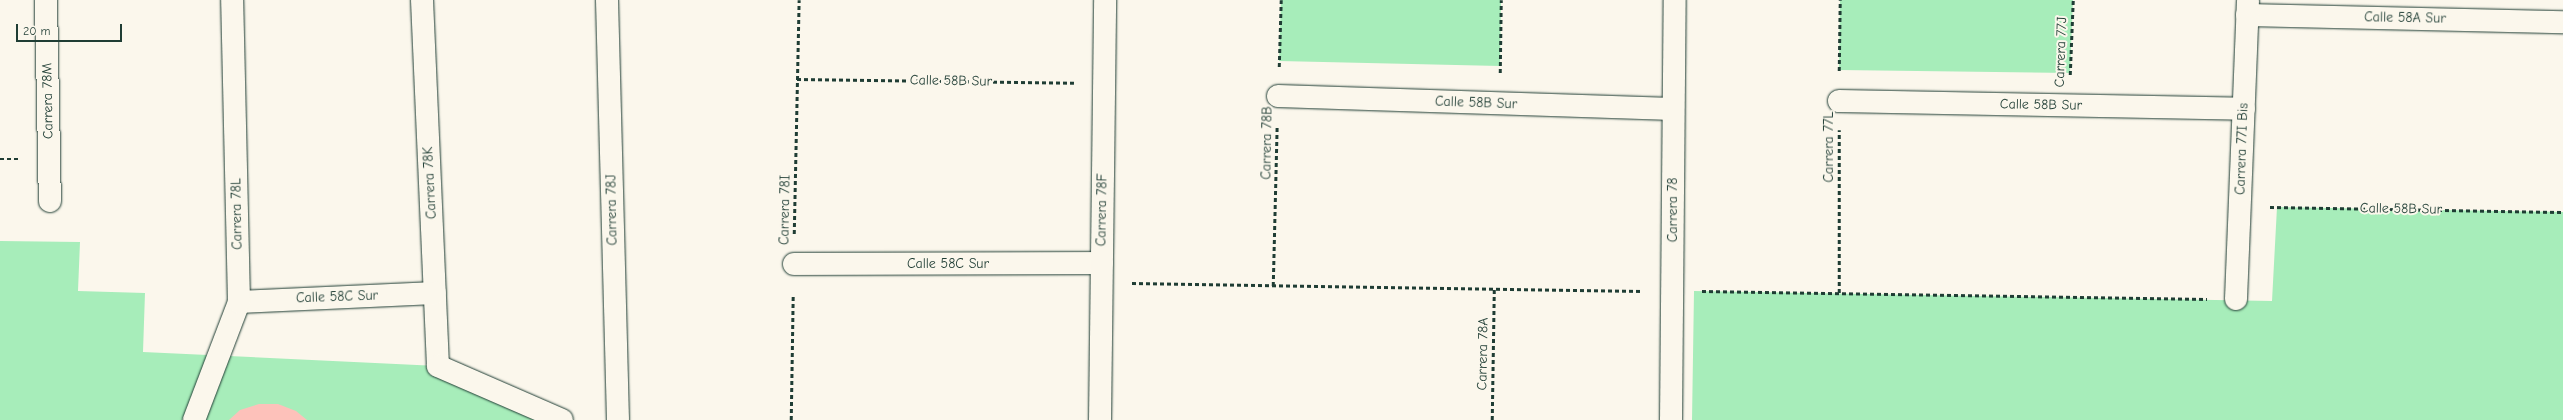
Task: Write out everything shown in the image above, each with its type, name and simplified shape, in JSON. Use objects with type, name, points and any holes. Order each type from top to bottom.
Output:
[{"type":"street","name":"Carrera 78M","points":[[46,0],[50,201]]},
{"type":"street","name":"Carrera 78L","points":[[194,420],[239,302],[232,0]]},
{"type":"street","name":"Carrera 78K","points":[[422,0],[438,366],[562,420]]},
{"type":"street","name":"Carrera 78J","points":[[607,0],[618,420]]},
{"type":"street","name":"Carrera 78F","points":[[1100,420],[1105,0]]},
{"type":"street","name":"Carrera 78","points":[[1671,420],[1675,0]]},
{"type":"street","name":"Calle 58A Sur","points":[[2248,7],[2563,22]]},
{"type":"street","name":"Carrera 77I Bis","points":[[2236,299],[2248,7]]},
{"type":"street","name":"Calle 58B Sur","points":[[1278,96],[1673,110]]},
{"type":"street","name":"Calle 58B Sur","points":[[1839,101],[2244,109]]},
{"type":"street","name":"Calle 58C Sur","points":[[794,264],[1102,263]]},
{"type":"street","name":"Calle 58C Sur","points":[[239,302],[435,293]]},
{"type":"path","name":"Carrera 78I","points":[[791,420],[799,0]]},
{"type":"path","name":"Carrera 78B","points":[[1273,286],[1281,0]]},
{"type":"path","points":[[1500,104],[1501,0]]},
{"type":"path","name":"Carrera 77L","points":[[1838,294],[1840,0]]},
{"type":"path","name":"Carrera 77J","points":[[2068,106],[2073,0]]},
{"type":"path","name":"Calle 58B Sur","points":[[797,79],[1104,84]]},
{"type":"path","name":"Calle 58B Sur","points":[[2240,206],[2563,212]]},
{"type":"path","name":"Carrera 78A","points":[[1492,420],[1494,289]]},
{"type":"green space","points":[[1281,0],[1501,0],[1500,66],[1279,61]]},
{"type":"green space","points":[[1840,0],[2073,0],[2070,73],[1839,70]]},
{"type":"green space","points":[[2277,207],[2563,212],[2563,420],[1692,420],[1694,291],[2272,301]]},
{"type":"green space","points":[[0,241],[80,242],[78,291],[145,293],[143,352],[438,366],[562,420],[0,420]]},
{"type":"building","points":[[259,404],[278,404],[296,411],[307,420],[229,420],[240,410]]}]
